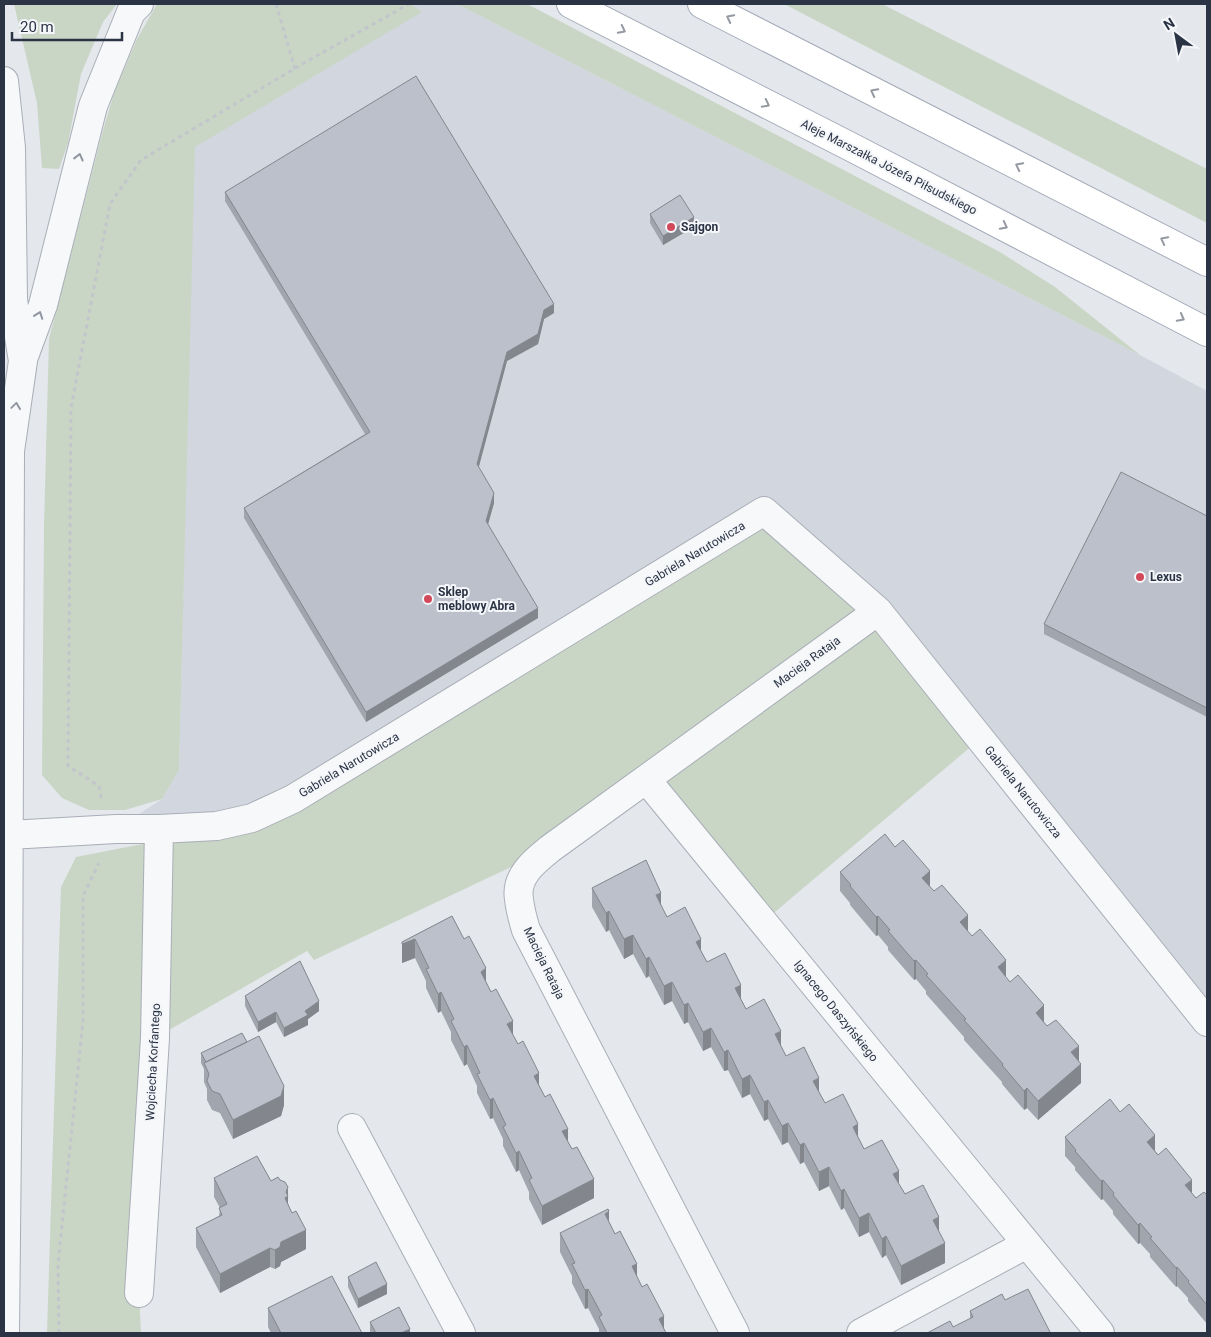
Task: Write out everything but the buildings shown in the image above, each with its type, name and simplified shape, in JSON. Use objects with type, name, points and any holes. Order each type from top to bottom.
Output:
[{"type":"main road","name":"Aleje Marszałka Józefa Piłsudskiego","points":[[571,4],[1207,332]]},
{"type":"main road","points":[[702,4],[1207,262]]},
{"type":"street","points":[[5,1333],[9,835],[6,636],[7,443],[23,361],[43,305],[93,106],[131,12],[138,4]]},
{"type":"street","points":[[4,81],[11,148],[13,300],[23,361]]},
{"type":"street","name":"Gabriela Narutowicza","points":[[9,835],[106,829],[216,826],[252,818],[292,799],[764,511],[878,611],[1207,1022]]},
{"type":"street","name":"Macieja Rataja","points":[[735,1333],[526,930],[518,897],[521,882],[530,865],[551,848],[878,611]]},
{"type":"street","name":"Ignacego Daszyńskiego","points":[[646,779],[1100,1333]]},
{"type":"street","name":"Wojciecha Korfantego","points":[[139,1293],[155,1038],[159,829]]},
{"type":"street","points":[[352,1128],[461,1333]]},
{"type":"street","points":[[861,1333],[1027,1244]]},
{"type":"path","points":[[276,4],[295,69]]},
{"type":"path","points":[[59,1333],[58,1264],[83,1021],[83,896],[98,865],[106,829],[100,786],[68,766],[71,408],[110,204],[141,160],[409,4]]},
{"type":"shaded area","points":[[411,4],[457,4],[1207,391],[1207,1022],[878,611],[252,818],[116,829],[162,799],[179,770],[194,147],[421,12]]},
{"type":"green space","points":[[14,4],[117,4],[103,22],[81,74],[68,143],[59,169],[42,168],[37,103]]},
{"type":"green space","points":[[157,4],[411,4],[422,12],[195,147],[179,770],[162,799],[125,810],[89,810],[62,798],[42,775],[44,526],[49,339],[114,93],[137,39]]},
{"type":"green space","points":[[457,4],[526,4],[533,7],[1000,252],[1055,287],[1140,355]]},
{"type":"green space","points":[[784,4],[882,4],[1207,169],[1207,223]]},
{"type":"green space","points":[[764,511],[980,739],[763,922],[646,779],[551,848],[314,960],[307,951],[155,1038],[139,1293],[141,1333],[47,1333],[61,887],[76,857],[158,841],[252,818]]},
{"type":"place","name":"Sajgon","points":[[671,227]]},
{"type":"place","name":"Lexus","points":[[1140,577]]},
{"type":"place","name":"Sklep meblowy Abra","points":[[428,599]]}]
